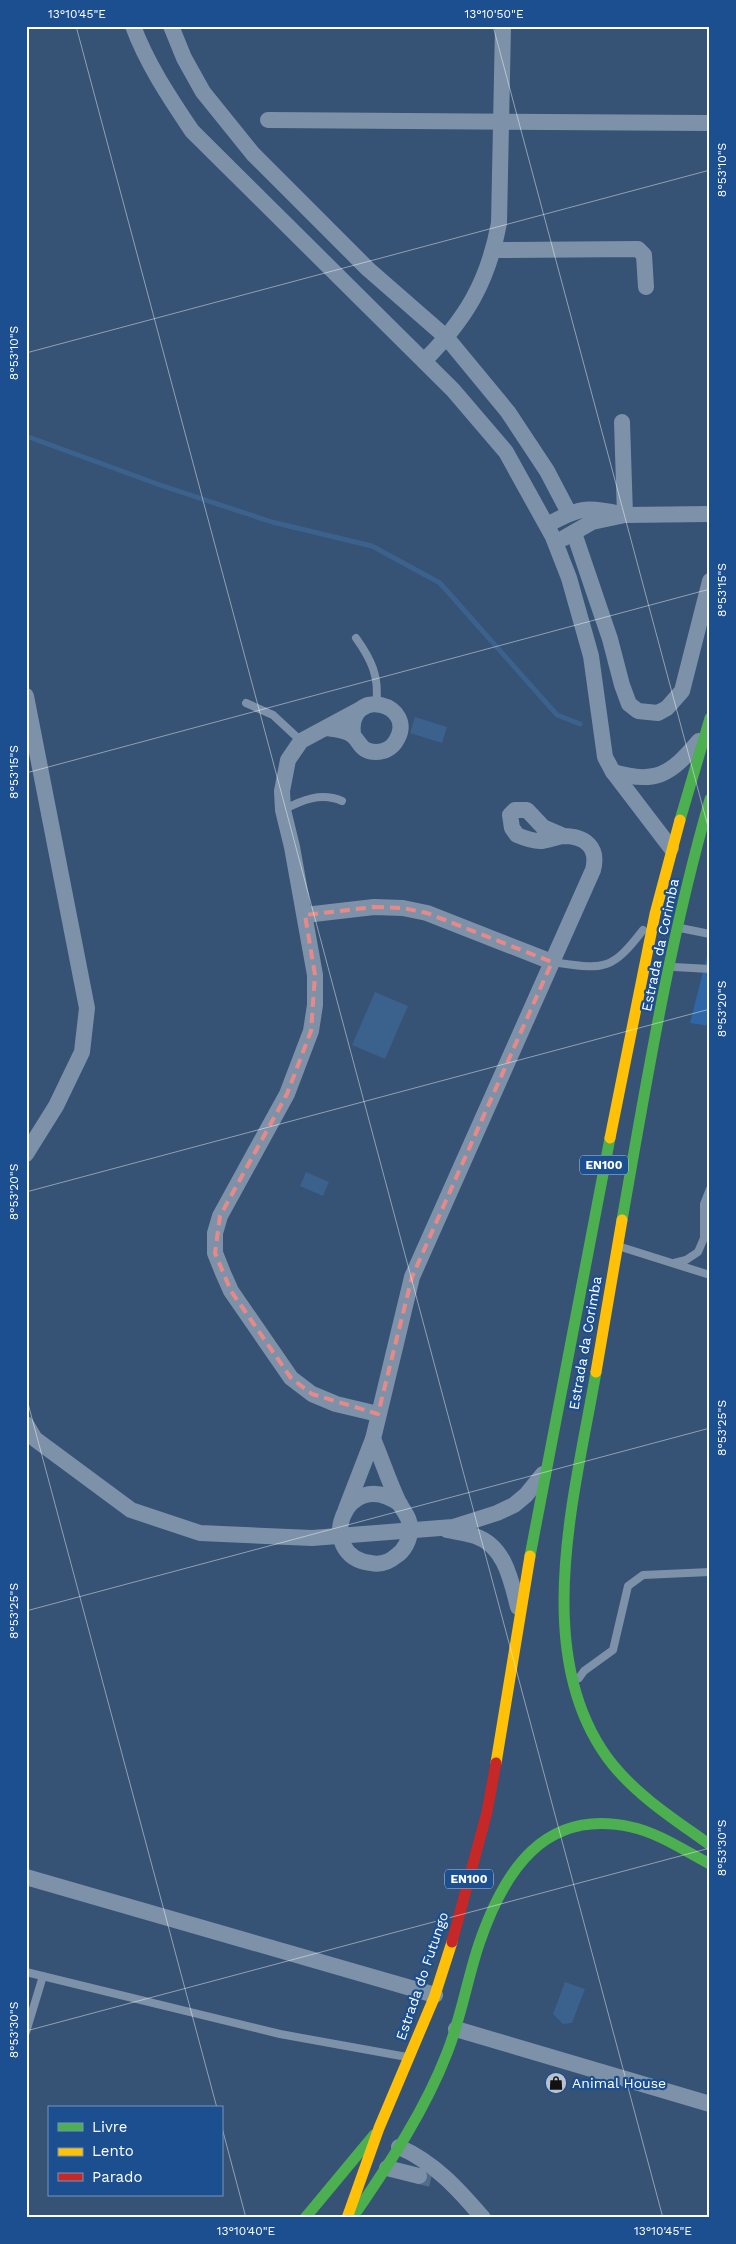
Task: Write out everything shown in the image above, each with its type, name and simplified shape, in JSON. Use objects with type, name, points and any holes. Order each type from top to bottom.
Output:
[{"type":"main road","name":"Estrada da Corimba","points":[[521,1618],[534,1526],[547,1468],[589,1239],[654,914],[703,736],[710,718]]},
{"type":"main road","name":"Estrada da Corimba","points":[[710,799],[691,868],[678,928],[617,1246],[565,1559],[563,1624],[574,1689],[591,1731],[605,1754],[628,1780],[658,1806],[710,1845]]},
{"type":"main road","name":"Estrada do Futungo","points":[[347,2218],[379,2128],[435,1995],[454,1935],[487,1812],[521,1618]]},
{"type":"main road","points":[[353,2218],[387,2168],[429,2092],[456,2029],[476,1956],[491,1914],[513,1870],[536,1844],[559,1830],[577,1824],[616,1824],[649,1834],[710,1864]]},
{"type":"main road","points":[[305,2218],[379,2128]]},
{"type":"street","points":[[133,26],[165,90],[192,132],[453,390],[506,452],[547,525],[569,578],[586,638],[605,757],[613,772],[671,848]]},
{"type":"street","points":[[171,26],[184,58],[203,92],[253,154],[368,269],[447,338],[508,412],[547,471],[569,513]]},
{"type":"street","points":[[424,361],[447,338],[466,313],[482,285],[494,250],[499,223],[502,26]]},
{"type":"street","points":[[268,120],[709,124]]},
{"type":"street","points":[[494,250],[638,249],[644,256],[646,287]]},
{"type":"street","points":[[622,422],[624,515]]},
{"type":"street","points":[[547,525],[577,510],[599,509],[624,515]]},
{"type":"street","points":[[555,543],[592,522],[624,515],[710,514]]},
{"type":"street","points":[[574,533],[607,629],[622,685],[629,704],[638,711],[658,712],[675,701],[682,690],[710,581]]},
{"type":"street","points":[[26,696],[87,1008],[82,1052],[56,1106],[26,1154]]},
{"type":"street","points":[[326,728],[353,735],[363,748],[375,752],[383,751],[395,743],[399,734],[398,718],[394,711],[385,705],[372,704],[360,709],[354,718],[353,735]]},
{"type":"street","points":[[372,704],[301,741],[288,760],[282,791],[283,810],[292,847],[315,975],[315,1005],[311,1032],[287,1094],[220,1216],[215,1233],[215,1253],[231,1291],[291,1378],[320,1397],[336,1404],[378,1414]]},
{"type":"street","points":[[613,772],[634,778],[659,775],[681,762],[703,736]]},
{"type":"street","points":[[373,1439],[400,1504],[406,1512],[410,1530],[404,1548],[399,1555],[382,1563],[373,1564],[355,1558],[348,1552],[340,1537],[340,1526],[373,1439],[412,1277],[593,870],[596,858],[593,848],[586,841],[564,836]]},
{"type":"street","points":[[305,915],[374,907],[403,908],[427,913],[552,962]]},
{"type":"street","points":[[26,1424],[35,1439],[130,1510],[200,1533],[312,1538],[340,1537],[469,1523],[514,1505],[526,1495],[547,1468]]},
{"type":"street","points":[[346,1509],[357,1499],[372,1494],[382,1494],[400,1504]]},
{"type":"street","points":[[436,1528],[474,1536],[496,1549],[511,1579],[521,1618]]},
{"type":"street","points":[[26,1877],[435,1995]]},
{"type":"street","points":[[456,2029],[710,2104]]},
{"type":"street","points":[[399,2147],[414,2154],[455,2186],[483,2218]]},
{"type":"street","points":[[387,2168],[455,2186]]},
{"type":"lane","points":[[356,638],[368,654],[376,674],[378,688],[372,704]]},
{"type":"lane","points":[[246,703],[273,715],[301,741]]},
{"type":"lane","points":[[283,810],[298,802],[313,798],[331,796],[342,800]]},
{"type":"lane","points":[[552,962],[606,966],[619,958],[632,944],[654,914]]},
{"type":"lane","points":[[678,928],[710,934]]},
{"type":"lane","points":[[670,967],[710,969]]},
{"type":"lane","points":[[672,1263],[686,1260],[698,1252],[704,1238],[704,1204],[710,1189]]},
{"type":"lane","points":[[617,1246],[710,1276]]},
{"type":"lane","points":[[574,1689],[584,1671],[613,1650],[628,1586],[634,1579],[643,1575],[710,1572]]},
{"type":"lane","points":[[26,1972],[280,2034],[410,2058]]},
{"type":"lane","points":[[26,2032],[43,1976]]},
{"type":"highlighted area","points":[[374,907],[403,908],[427,913],[552,962],[412,1277],[378,1414],[312,1394],[291,1378],[231,1291],[215,1253],[220,1216],[287,1094],[311,1031],[315,975],[305,915]]},
{"type":"shaded area","points":[[415,717],[447,727],[442,743],[410,733]]},
{"type":"shaded area","points":[[710,944],[710,1026],[690,1023]]},
{"type":"shaded area","points":[[375,992],[408,1006],[385,1059],[352,1045]]},
{"type":"shaded area","points":[[306,1172],[329,1182],[323,1196],[300,1186]]},
{"type":"shaded area","points":[[565,1982],[585,1989],[572,2023],[563,2024],[553,2014]]},
{"type":"waterway","points":[[26,436],[160,485],[272,522],[372,546],[440,583],[557,715],[580,724]]},
{"type":"tunnel","points":[[419,2176],[431,2179]]},
{"type":"traffic: fast","points":[[680,820],[710,718]]},
{"type":"traffic: fast","points":[[622,1220],[671,956],[710,799]]},
{"type":"traffic: fast","points":[[530,1556],[610,1138]]},
{"type":"traffic: fast","points":[[596,1372],[570,1522],[565,1575],[565,1626],[572,1676],[587,1723],[613,1765],[647,1798],[710,1845]]},
{"type":"traffic: fast","points":[[357,2211],[395,2154],[428,2095],[452,2040],[479,1944],[489,1917],[501,1892],[515,1870],[532,1851],[551,1836],[574,1827],[601,1824],[631,1827],[652,1833],[710,1864]]},
{"type":"traffic: fast","points":[[305,2218],[374,2135]]},
{"type":"traffic: slow","points":[[610,1138],[655,914],[680,820]]},
{"type":"traffic: slow","points":[[596,1372],[622,1220]]},
{"type":"traffic: slow","points":[[496,1763],[530,1556]]},
{"type":"traffic: slow","points":[[347,2218],[379,2128],[434,1998],[452,1942]]},
{"type":"traffic: jam","points":[[452,1942],[487,1812],[496,1763]]},
{"type":"place","name":"Animal House","points":[[556,2083]]}]
